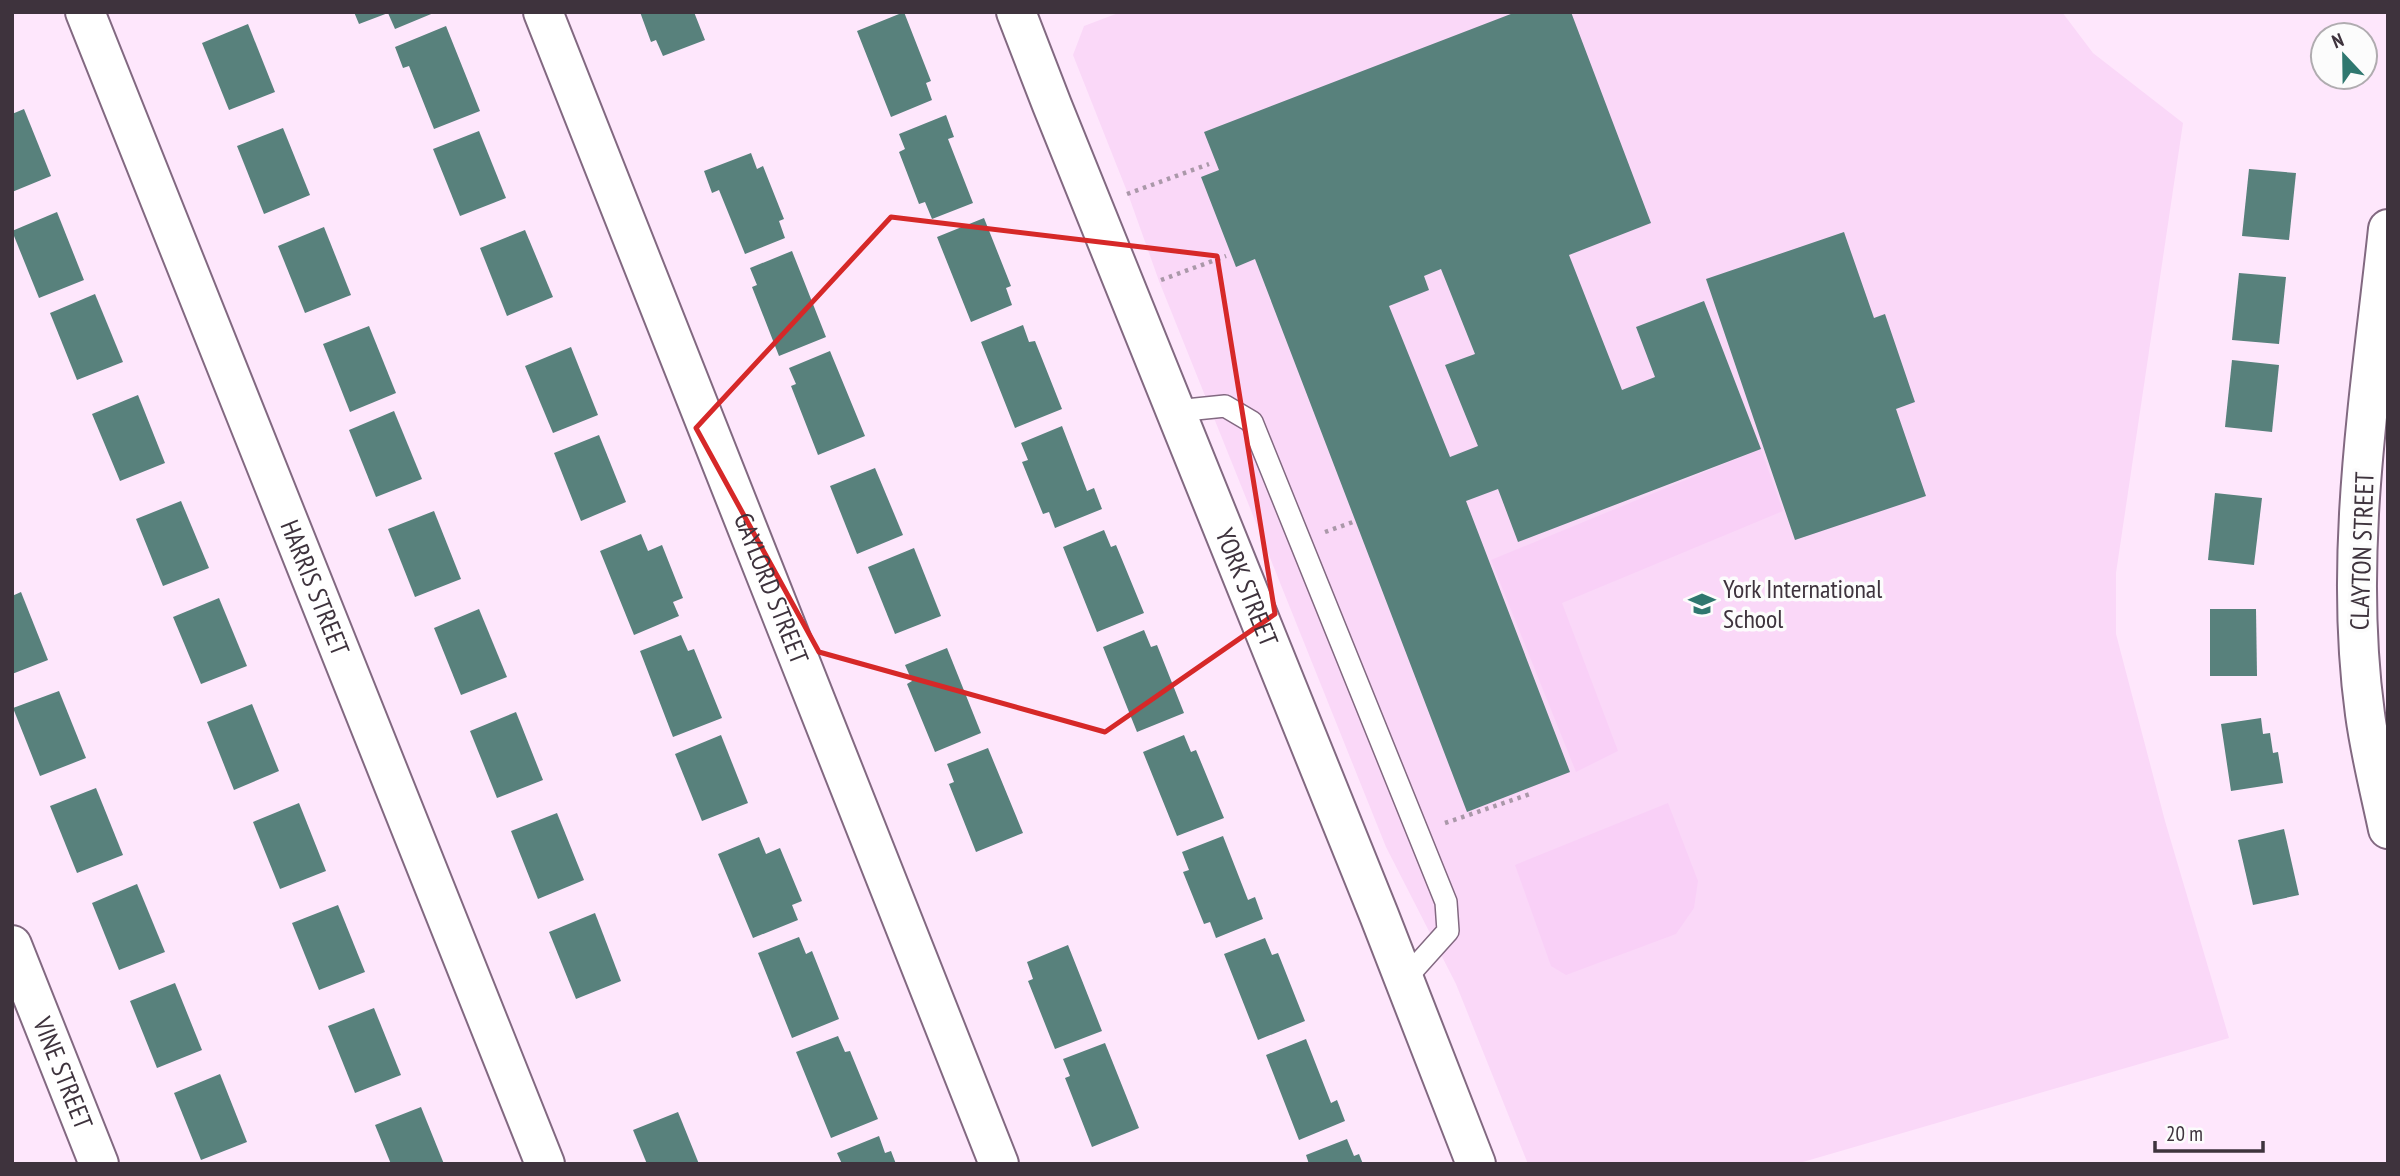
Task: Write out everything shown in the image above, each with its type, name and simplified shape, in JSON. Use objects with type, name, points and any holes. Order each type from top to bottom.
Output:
[{"type":"street","name":"HARRIS STREET","points":[[85,12],[545,1164]]},
{"type":"street","name":"GAYLORD STREET","points":[[543,12],[999,1164]]},
{"type":"street","name":"YORK STREET","points":[[1020,13],[1093,208],[1476,1164]]},
{"type":"street","name":"CLAYTON STREET","points":[[2388,229],[2361,487],[2357,580],[2365,714],[2388,829]]},
{"type":"street","name":"VINE STREET","points":[[12,945],[99,1164]]},
{"type":"lane","points":[[1175,411],[1225,406],[1252,422],[1446,902],[1448,931],[1404,980]]},
{"type":"path","points":[[1093,208],[1209,164]]},
{"type":"path","points":[[1128,294],[1226,256]]},
{"type":"path","points":[[1418,833],[1533,793]]},
{"type":"highlighted area","points":[[891,217],[1217,256],[1275,614],[1105,732],[819,652],[696,428]]},
{"type":"shaded area","name":"York International School","points":[[1121,12],[2062,12],[2093,53],[2183,123],[2116,573],[2116,634],[2165,821],[2229,1038],[1796,1164],[1528,1164],[1456,984],[1386,847],[1159,281],[1073,55],[1084,26]]},
{"type":"shaded area","points":[[1761,449],[1783,511],[1562,603],[1618,751],[1576,772],[1491,560]]},
{"type":"shaded area","points":[[1668,803],[1698,881],[1694,908],[1676,934],[1566,975],[1551,966],[1515,865]]},
{"type":"building","points":[[354,12],[436,12],[395,29],[388,13],[359,24]]},
{"type":"building","points":[[640,12],[694,12],[705,40],[663,56],[656,40],[651,42]]},
{"type":"building","points":[[904,12],[931,81],[926,83],[932,100],[891,117],[857,31]]},
{"type":"building","points":[[1516,12],[1571,12],[1651,223],[1569,255],[1622,390],[1655,377],[1636,327],[1704,301],[1761,449],[1518,542],[1498,489],[1466,501],[1570,772],[1467,812],[1255,259],[1236,267],[1201,177],[1219,170],[1204,132]],"holes":[[[1441,269],[1475,354],[1445,365],[1478,446],[1450,457],[1389,306],[1429,290],[1424,276]]]},
{"type":"building","points":[[248,24],[275,92],[229,110],[202,43]]},
{"type":"building","points":[[446,26],[480,111],[434,129],[409,66],[403,68],[395,47]]},
{"type":"building","points":[[24,109],[51,176],[12,192],[12,114]]},
{"type":"building","points":[[946,115],[954,137],[948,139],[973,203],[932,219],[925,202],[919,204],[899,152],[905,149],[899,134]]},
{"type":"building","points":[[283,128],[310,195],[264,214],[237,146]]},
{"type":"building","points":[[479,131],[506,198],[460,216],[433,149]]},
{"type":"building","points":[[751,153],[757,169],[763,166],[784,219],[779,221],[785,238],[745,254],[719,190],[712,193],[704,171]]},
{"type":"building","points":[[2249,169],[2296,173],[2289,240],[2242,236]]},
{"type":"building","points":[[57,212],[84,280],[39,298],[12,231]]},
{"type":"building","points":[[984,218],[1011,286],[1006,288],[1012,305],[971,322],[937,237]]},
{"type":"building","points":[[324,227],[351,295],[305,313],[278,246]]},
{"type":"building","points":[[525,230],[553,297],[507,316],[480,248]]},
{"type":"building","points":[[1844,232],[1874,318],[1885,314],[1915,402],[1896,409],[1926,496],[1795,540],[1706,279]]},
{"type":"building","points":[[792,251],[826,337],[779,356],[752,287],[757,285],[750,268]]},
{"type":"building","points":[[2239,273],[2286,277],[2279,344],[2232,340]]},
{"type":"building","points":[[95,294],[123,362],[77,380],[50,313]]},
{"type":"building","points":[[1023,325],[1029,342],[1035,341],[1062,409],[1015,428],[981,342]]},
{"type":"building","points":[[369,326],[396,393],[350,412],[323,344]]},
{"type":"building","points":[[571,347],[598,415],[553,433],[525,366]]},
{"type":"building","points":[[830,351],[865,436],[818,455],[791,386],[796,384],[789,368]]},
{"type":"building","points":[[2232,360],[2279,365],[2272,432],[2225,427]]},
{"type":"building","points":[[138,395],[165,463],[120,481],[92,414]]},
{"type":"building","points":[[394,411],[422,479],[376,497],[349,430]]},
{"type":"building","points":[[1062,426],[1087,491],[1094,488],[1102,509],[1055,528],[1049,512],[1043,514],[1022,462],[1028,460],[1021,443]]},
{"type":"building","points":[[599,435],[626,502],[581,521],[554,453]]},
{"type":"building","points":[[875,468],[903,535],[857,554],[830,486]]},
{"type":"building","points":[[2215,493],[2262,498],[2254,565],[2208,560]]},
{"type":"building","points":[[181,501],[209,568],[163,586],[136,519]]},
{"type":"building","points":[[434,511],[461,579],[415,597],[388,529]]},
{"type":"building","points":[[1104,530],[1111,547],[1116,545],[1144,613],[1097,632],[1063,547]]},
{"type":"building","points":[[641,534],[648,551],[662,545],[683,598],[673,602],[679,616],[634,635],[600,551]]},
{"type":"building","points":[[914,548],[941,616],[895,634],[868,567]]},
{"type":"building","points":[[21,592],[48,660],[12,674],[12,596]]},
{"type":"building","points":[[219,598],[247,666],[201,684],[173,617]]},
{"type":"building","points":[[479,609],[507,677],[461,695],[434,628]]},
{"type":"building","points":[[2210,609],[2256,609],[2257,676],[2210,676]]},
{"type":"building","points":[[1144,630],[1151,647],[1157,645],[1184,713],[1137,732],[1103,647]]},
{"type":"building","points":[[681,635],[688,651],[694,649],[722,718],[673,737],[640,651]]},
{"type":"building","points":[[947,648],[981,733],[935,752],[907,684],[912,681],[905,665]]},
{"type":"building","points":[[59,691],[86,758],[40,776],[13,708]]},
{"type":"building","points":[[252,704],[279,771],[234,790],[207,722]]},
{"type":"building","points":[[516,712],[543,780],[497,798],[470,731]]},
{"type":"building","points":[[2261,718],[2263,734],[2270,733],[2273,753],[2278,752],[2283,783],[2231,791],[2221,724]]},
{"type":"building","points":[[721,735],[748,803],[702,821],[675,754]]},
{"type":"building","points":[[1184,735],[1191,752],[1196,750],[1224,818],[1177,836],[1143,752]]},
{"type":"building","points":[[988,748],[1023,833],[976,852],[949,784],[954,782],[947,764]]},
{"type":"building","points":[[96,788],[123,855],[77,873],[50,806]]},
{"type":"building","points":[[299,803],[326,871],[280,889],[253,822]]},
{"type":"building","points":[[557,813],[584,880],[538,899],[511,831]]},
{"type":"building","points":[[2284,829],[2299,895],[2253,905],[2238,840]]},
{"type":"building","points":[[1223,836],[1248,900],[1255,897],[1263,919],[1216,938],[1210,922],[1204,924],[1183,872],[1189,870],[1182,852]]},
{"type":"building","points":[[759,837],[766,854],[780,848],[802,901],[792,905],[798,920],[753,938],[718,854]]},
{"type":"building","points":[[137,884],[165,952],[119,970],[92,903]]},
{"type":"building","points":[[338,905],[365,972],[319,990],[292,923]]},
{"type":"building","points":[[595,913],[621,981],[576,999],[549,932]]},
{"type":"building","points":[[799,937],[806,954],[812,951],[839,1019],[792,1038],[758,953]]},
{"type":"building","points":[[1265,938],[1272,955],[1278,953],[1305,1021],[1258,1040],[1224,954]]},
{"type":"building","points":[[1068,945],[1102,1031],[1055,1049],[1028,981],[1033,979],[1027,962]]},
{"type":"building","points":[[175,983],[202,1050],[157,1068],[130,1001]]},
{"type":"building","points":[[374,1008],[401,1075],[355,1093],[328,1026]]},
{"type":"building","points":[[838,1036],[845,1052],[850,1051],[878,1119],[831,1138],[796,1052]]},
{"type":"building","points":[[1306,1039],[1331,1103],[1337,1100],[1345,1121],[1299,1140],[1266,1055]]},
{"type":"building","points":[[1105,1043],[1139,1128],[1092,1147],[1065,1078],[1070,1076],[1063,1059]]},
{"type":"building","points":[[220,1074],[247,1142],[201,1160],[174,1093]]},
{"type":"building","points":[[421,1107],[444,1164],[391,1164],[375,1125]]},
{"type":"building","points":[[678,1112],[699,1164],[647,1164],[633,1130]]},
{"type":"building","points":[[879,1136],[885,1153],[891,1151],[896,1164],[842,1164],[837,1153]]},
{"type":"building","points":[[1347,1139],[1354,1156],[1359,1154],[1363,1164],[1309,1164],[1306,1155]]},
{"type":"place","name":"York International School","points":[[1702,604]]}]
